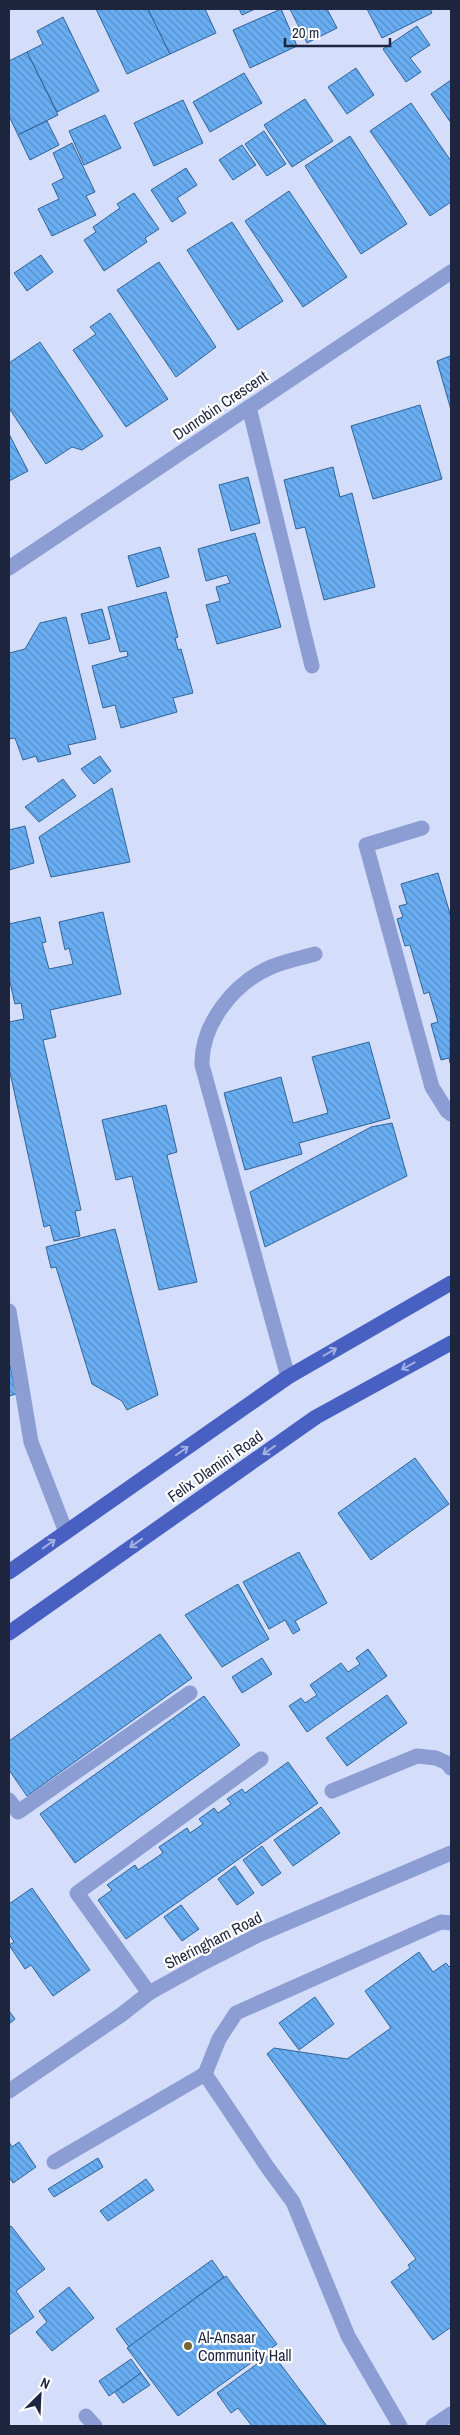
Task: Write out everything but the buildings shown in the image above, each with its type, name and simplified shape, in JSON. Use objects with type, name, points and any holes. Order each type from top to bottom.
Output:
[{"type":"main road","name":"Felix Dlamini Road","points":[[9,1572],[288,1377],[451,1283]]},
{"type":"main road","name":"Felix Dlamini Road","points":[[9,1633],[316,1417],[451,1343]]},
{"type":"street","name":"Dunrobin Crescent","points":[[9,568],[451,272]]},
{"type":"street","points":[[249,407],[312,666]]},
{"type":"street","points":[[422,828],[366,845],[432,1087],[447,1112],[451,1114]]},
{"type":"street","points":[[288,1377],[202,1065],[202,1049],[213,1020],[236,991],[271,966],[315,954]]},
{"type":"street","points":[[9,1311],[31,1442],[66,1532]]},
{"type":"street","points":[[9,1800],[18,1812],[190,1693]]},
{"type":"street","points":[[332,1791],[418,1756],[436,1758],[447,1763],[451,1768]]},
{"type":"street","points":[[149,1993],[77,1893],[261,1759]]},
{"type":"street","name":"Sheringham Road","points":[[9,2091],[121,2015],[149,1993],[258,1935],[451,1853]]},
{"type":"street","points":[[54,2162],[205,2074],[219,2038],[236,2012],[441,1922],[451,1923]]},
{"type":"street","points":[[205,2074],[293,2202],[348,2336],[400,2426]]},
{"type":"street","points":[[433,2426],[451,2414]]},
{"type":"place","name":"Al-Ansaar Community Hall","points":[[188,2346]]}]
